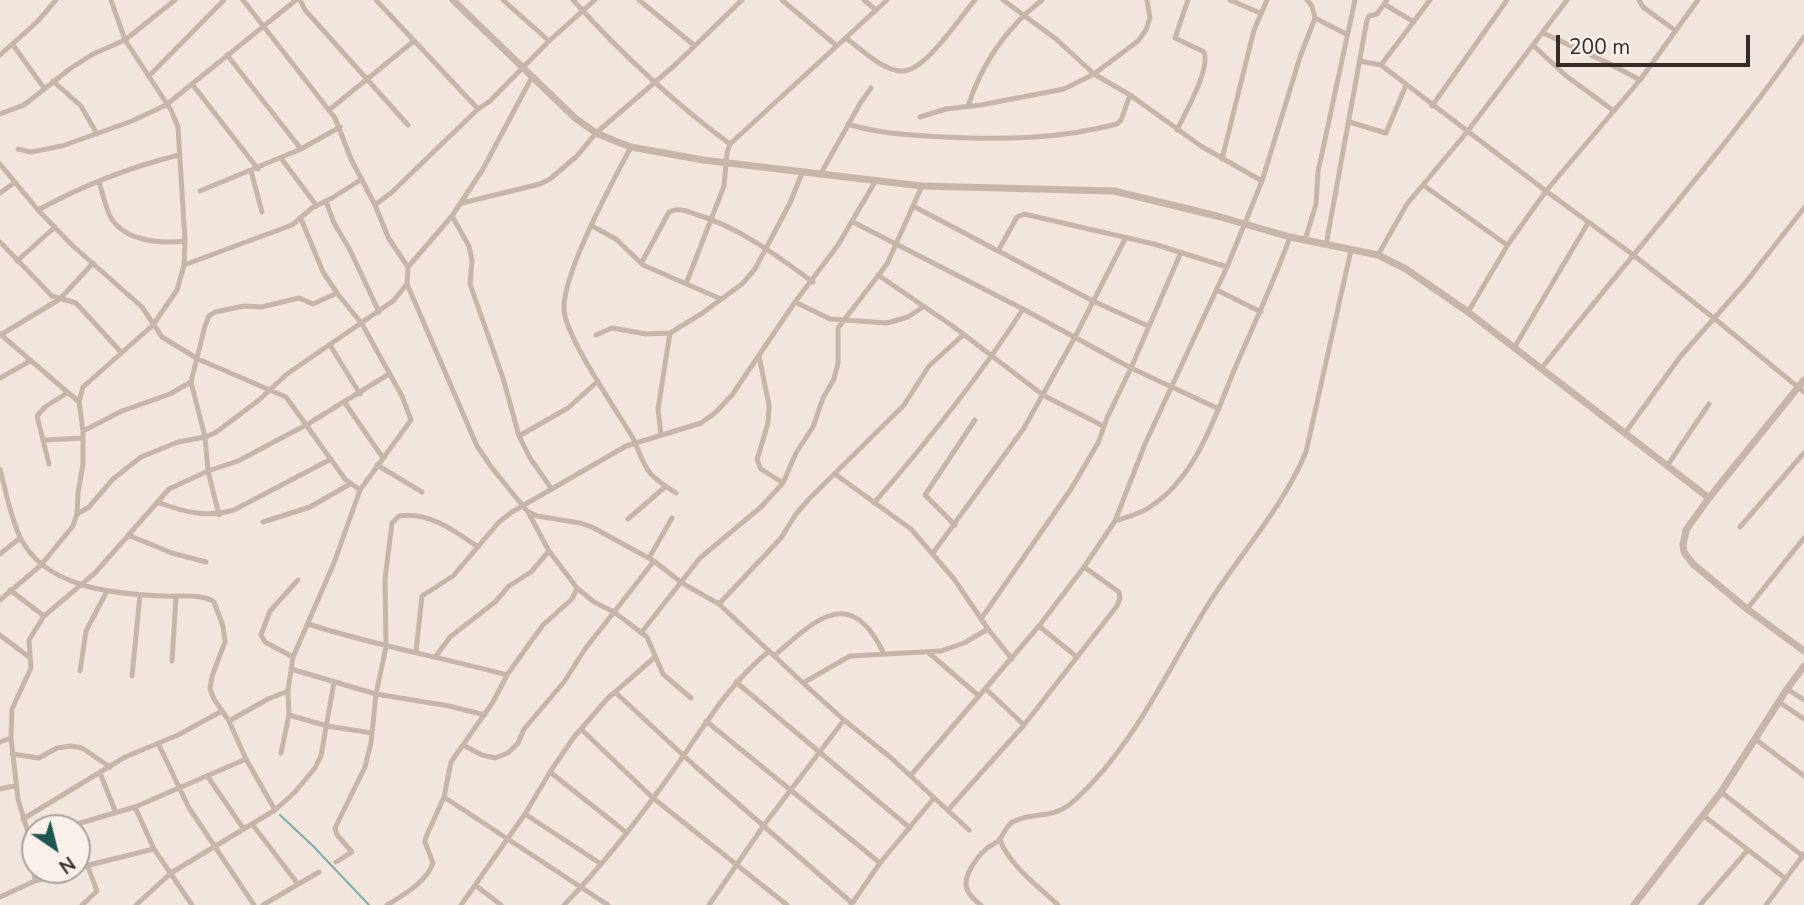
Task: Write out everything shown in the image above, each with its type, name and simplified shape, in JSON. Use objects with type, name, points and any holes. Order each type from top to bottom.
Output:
[{"type":"street","points":[[0,55],[56,0]]},
{"type":"street","points":[[0,600],[41,565],[68,536],[77,514],[83,434],[79,402],[83,387],[153,325],[177,290],[184,265],[186,241],[178,127],[175,117],[125,40],[111,0]]},
{"type":"street","points":[[0,114],[24,104],[93,54],[125,40],[175,0]]},
{"type":"street","points":[[149,76],[224,0]]},
{"type":"street","points":[[243,0],[330,110],[389,239],[408,267]]},
{"type":"street","points":[[18,149],[38,152],[97,134],[166,105],[298,0],[408,125]]},
{"type":"street","points":[[376,0],[478,109]]},
{"type":"street","points":[[503,0],[549,41]]},
{"type":"street","points":[[573,0],[654,83],[690,115],[730,144]]},
{"type":"street","points":[[375,205],[478,109],[490,101],[549,41],[595,0]]},
{"type":"street","points":[[639,0],[695,46]]},
{"type":"street","points":[[462,203],[540,184],[550,179],[577,156],[596,133],[695,46],[742,0]]},
{"type":"street","points":[[782,0],[837,46]]},
{"type":"street","points":[[864,0],[876,10]]},
{"type":"street","points":[[686,284],[724,186],[730,144],[887,0]]},
{"type":"street","points":[[846,38],[883,64],[902,72],[910,70],[926,60],[975,0]]},
{"type":"street","points":[[1003,0],[1056,39],[1094,74],[1130,95],[1177,130],[1262,181]]},
{"type":"street","points":[[968,106],[990,55],[1022,16],[1042,0]]},
{"type":"street","points":[[920,117],[946,109],[1064,89],[1094,74],[1142,36],[1150,18],[1147,0]]},
{"type":"street","points":[[1177,130],[1202,77],[1207,57],[1204,52],[1175,38],[1188,0]]},
{"type":"street","points":[[1230,0],[1260,13]]},
{"type":"street","points":[[1223,159],[1254,30],[1267,0]]},
{"type":"street","points":[[911,775],[1013,659],[1084,567],[1115,521],[1145,444],[1217,290],[1262,181],[1300,57],[1315,18],[1312,6],[1307,0]]},
{"type":"street","points":[[1308,241],[1317,197],[1318,172],[1355,0]]},
{"type":"street","points":[[1381,65],[1430,0]]},
{"type":"street","points":[[1432,106],[1507,0]]},
{"type":"street","points":[[1378,256],[1407,204],[1467,132],[1567,0]]},
{"type":"street","points":[[1639,0],[1643,7],[1676,31]]},
{"type":"street","points":[[1468,312],[1507,246],[1546,191],[1640,80],[1698,0]]},
{"type":"street","points":[[455,1],[575,118],[596,133],[631,147],[726,164],[875,182],[922,186],[1114,191],[1290,237],[1378,256],[1406,269],[1468,312],[1709,498]]},
{"type":"street","points":[[1323,244],[1349,122],[1367,17],[1377,14],[1386,2],[1414,22]]},
{"type":"street","points":[[1315,18],[1346,34]]},
{"type":"street","points":[[1543,33],[1640,80]]},
{"type":"street","points":[[1541,369],[1739,125],[1804,37]]},
{"type":"street","points":[[330,110],[414,41]]},
{"type":"street","points":[[13,45],[44,88]]},
{"type":"street","points":[[1534,46],[1564,75],[1614,111]]},
{"type":"street","points":[[227,55],[302,149]]},
{"type":"street","points":[[1360,61],[1381,65],[1715,318],[1801,390]]},
{"type":"street","points":[[531,77],[462,203],[408,267],[407,284],[478,446],[492,468],[525,508],[549,551],[577,588],[641,633],[651,643],[667,679],[691,698]]},
{"type":"street","points":[[53,81],[81,106],[97,134]]},
{"type":"street","points":[[192,84],[258,169]]},
{"type":"street","points":[[1349,122],[1386,133],[1406,85]]},
{"type":"street","points":[[820,175],[848,124],[872,88]]},
{"type":"street","points":[[848,124],[880,132],[938,137],[1055,137],[1117,124],[1130,95]]},
{"type":"street","points":[[200,191],[302,149],[340,127]]},
{"type":"street","points":[[631,147],[577,260],[564,310],[569,327],[635,442],[637,452],[648,472],[676,493]]},
{"type":"street","points":[[38,210],[62,197],[148,162],[178,155]]},
{"type":"street","points":[[281,158],[316,205]]},
{"type":"street","points":[[0,164],[38,210],[142,307],[163,337],[198,359],[286,397],[350,484],[360,490]]},
{"type":"street","points":[[251,171],[262,212]]},
{"type":"street","points":[[596,335],[612,328],[646,334],[670,333],[749,277],[790,203],[802,173]]},
{"type":"street","points":[[184,265],[269,236],[301,219],[316,205],[362,179]]},
{"type":"street","points":[[99,182],[109,215],[123,230],[154,242],[186,241]]},
{"type":"street","points":[[416,652],[422,596],[453,576],[499,523],[551,488],[635,442],[701,423],[715,413],[732,395],[795,302],[813,282],[853,222],[875,182]]},
{"type":"street","points":[[0,193],[14,183]]},
{"type":"street","points":[[1423,185],[1507,246]]},
{"type":"street","points":[[641,633],[700,558],[761,507],[783,483],[796,453],[813,427],[823,398],[834,379],[838,363],[837,334],[844,319],[894,251],[922,186]]},
{"type":"street","points":[[326,201],[334,223],[351,250],[379,312]]},
{"type":"street","points":[[913,206],[1093,301],[1148,326]]},
{"type":"street","points":[[1625,433],[1680,357],[1804,208]]},
{"type":"street","points":[[642,262],[671,210],[679,209],[711,219],[765,248],[813,282]]},
{"type":"street","points":[[998,251],[1020,215],[1154,244],[1227,267]]},
{"type":"street","points":[[452,216],[469,246],[472,260],[470,284],[503,378],[519,436],[530,458],[551,488]]},
{"type":"street","points":[[281,752],[289,715],[288,691],[293,657],[334,563],[360,490],[411,420],[410,412],[362,324],[323,272],[301,219]]},
{"type":"street","points":[[853,222],[1131,368],[1219,409]]},
{"type":"street","points":[[1514,348],[1588,223]]},
{"type":"street","points":[[592,226],[616,239],[642,262],[721,299]]},
{"type":"street","points":[[17,261],[55,227]]},
{"type":"street","points":[[1115,521],[1147,509],[1178,481],[1193,461],[1219,409],[1290,237]]},
{"type":"street","points":[[933,553],[1024,428],[1125,239]]},
{"type":"street","points":[[0,243],[52,296],[76,303],[121,352]]},
{"type":"street","points":[[981,905],[967,891],[967,881],[979,855],[1000,840],[1009,825],[1016,820],[1046,816],[1066,807],[1086,789],[1146,713],[1207,606],[1295,476],[1306,452],[1351,250]]},
{"type":"street","points":[[981,619],[1071,489],[1098,443],[1103,426],[1181,253]]},
{"type":"street","points":[[79,402],[1,334],[60,299],[93,263]]},
{"type":"street","points":[[878,275],[1043,395],[1103,426]]},
{"type":"street","points":[[77,514],[89,507],[113,479],[141,457],[178,442],[205,437],[226,426],[270,388],[379,312],[393,301],[407,284]]},
{"type":"street","points":[[1217,290],[1261,312]]},
{"type":"street","points":[[219,514],[208,471],[205,437],[191,382],[209,317],[215,312],[236,307],[261,307],[299,298],[313,304],[337,293]]},
{"type":"street","points":[[795,302],[819,316],[830,319],[887,323],[908,317],[923,307]]},
{"type":"street","points":[[874,503],[946,419],[1023,309]]},
{"type":"street","points":[[661,435],[657,409],[670,333]]},
{"type":"street","points":[[719,604],[781,538],[802,506],[904,405],[935,359],[963,335]]},
{"type":"street","points":[[330,345],[360,394]]},
{"type":"street","points":[[759,356],[769,405],[768,423],[757,460],[761,469],[783,483]]},
{"type":"street","points":[[0,378],[30,361]]},
{"type":"street","points":[[22,814],[10,738],[12,709],[31,668],[29,640],[44,616],[95,573],[174,486],[238,461],[345,403],[389,374]]},
{"type":"street","points":[[1804,380],[1801,390],[1709,498],[1683,537],[1684,552],[1693,564],[1747,609],[1804,651]]},
{"type":"street","points":[[519,436],[568,408],[598,381]]},
{"type":"street","points":[[45,440],[83,434],[122,411],[170,394],[191,382]]},
{"type":"street","points":[[49,464],[37,416],[45,407],[67,393]]},
{"type":"street","points":[[345,403],[383,458]]},
{"type":"street","points":[[1667,466],[1709,404]]},
{"type":"street","points":[[955,525],[925,495],[975,420]]},
{"type":"street","points":[[1740,527],[1804,453]]},
{"type":"street","points":[[157,502],[183,512],[219,514],[234,510],[331,459]]},
{"type":"street","points":[[377,466],[422,492]]},
{"type":"street","points":[[0,470],[20,538],[41,565],[80,584],[107,590],[140,595],[208,598],[214,602],[226,642],[212,676],[210,690],[275,810]]},
{"type":"street","points":[[835,474],[911,528],[1013,659]]},
{"type":"street","points":[[262,522],[310,507],[350,484]]},
{"type":"street","points":[[628,519],[665,486]]},
{"type":"street","points":[[525,508],[537,516],[592,527],[651,559],[682,583],[719,604],[803,683],[911,775],[969,830]]},
{"type":"street","points":[[336,862],[352,852],[337,835],[335,828],[365,767],[372,733],[376,694],[386,647],[385,579],[390,531],[395,518],[412,514],[420,516],[478,547]]},
{"type":"street","points":[[463,745],[482,755],[495,758],[508,753],[518,743],[524,729],[564,682],[651,559],[672,518]]},
{"type":"street","points":[[128,535],[172,553],[206,562]]},
{"type":"street","points":[[0,554],[20,538]]},
{"type":"street","points":[[1747,609],[1804,538]]},
{"type":"street","points":[[436,656],[450,637],[495,602],[509,586],[531,572],[549,551]]},
{"type":"street","points":[[948,810],[1024,725],[1120,598],[1119,592],[1113,586],[1084,567]]},
{"type":"street","points":[[293,657],[265,642],[261,635],[270,611],[298,580]]},
{"type":"street","points":[[387,905],[418,884],[431,868],[432,859],[425,842],[444,797],[451,762],[543,625],[572,599],[577,588]]},
{"type":"street","points":[[10,590],[44,616]]},
{"type":"street","points":[[80,671],[86,631],[107,590]]},
{"type":"street","points":[[132,676],[140,595]]},
{"type":"street","points":[[172,661],[176,597]]},
{"type":"street","points":[[774,656],[812,624],[830,615],[843,614],[858,619],[868,627],[884,654]]},
{"type":"street","points":[[308,625],[386,647],[436,656],[507,675]]},
{"type":"street","points":[[1039,626],[1077,657]]},
{"type":"street","points":[[803,683],[850,656],[929,653],[954,647],[988,629]]},
{"type":"street","points":[[0,635],[29,657]]},
{"type":"street","points":[[564,905],[627,833],[684,755],[716,705],[769,651]]},
{"type":"street","points":[[929,653],[979,696]]},
{"type":"street","points":[[461,905],[581,729],[615,691],[655,656]]},
{"type":"street","points":[[1634,905],[1704,816],[1804,666]]},
{"type":"street","points":[[291,669],[376,694],[485,715]]},
{"type":"street","points":[[136,905],[171,873],[275,810],[295,792],[315,768],[321,756],[334,682]]},
{"type":"street","points":[[736,682],[910,828]]},
{"type":"street","points":[[986,689],[1024,725]]},
{"type":"street","points":[[1787,689],[1804,700]]},
{"type":"street","points":[[229,721],[288,691]]},
{"type":"street","points":[[615,691],[851,904],[880,863],[934,798]]},
{"type":"street","points":[[1779,702],[1804,719]]},
{"type":"street","points":[[31,814],[110,767],[222,711]]},
{"type":"street","points":[[289,715],[327,726],[372,733]]},
{"type":"street","points":[[709,905],[764,825],[844,720]]},
{"type":"street","points":[[706,721],[880,863]]},
{"type":"street","points":[[581,729],[653,798],[787,905]]},
{"type":"street","points":[[0,742],[10,738]]},
{"type":"street","points":[[1755,739],[1804,776]]},
{"type":"street","points":[[158,743],[178,790],[254,905]]},
{"type":"street","points":[[12,754],[39,758],[57,748],[71,746],[82,748],[110,767]]},
{"type":"street","points":[[91,820],[135,807],[246,760]]},
{"type":"street","points":[[550,772],[627,833]]},
{"type":"street","points":[[100,773],[116,813]]},
{"type":"street","points":[[208,776],[243,828]]},
{"type":"street","points":[[0,789],[17,785]]},
{"type":"street","points":[[1721,792],[1804,855],[1766,905]]},
{"type":"street","points":[[444,797],[608,905]]},
{"type":"street","points":[[135,807],[154,849],[192,905]]},
{"type":"street","points":[[525,814],[601,864]]},
{"type":"street","points":[[1704,816],[1786,879]]},
{"type":"street","points":[[252,824],[298,884]]},
{"type":"street","points":[[1000,840],[1004,850],[1058,905]]},
{"type":"street","points":[[91,863],[154,849]]},
{"type":"street","points":[[1700,905],[1747,851]]},
{"type":"street","points":[[82,905],[97,891],[98,887],[91,872]]},
{"type":"street","points":[[263,905],[319,872]]},
{"type":"street","points":[[0,897],[28,884]]},
{"type":"street","points":[[475,885],[501,905]]},
{"type":"waterway","points":[[280,815],[369,905]]}]
